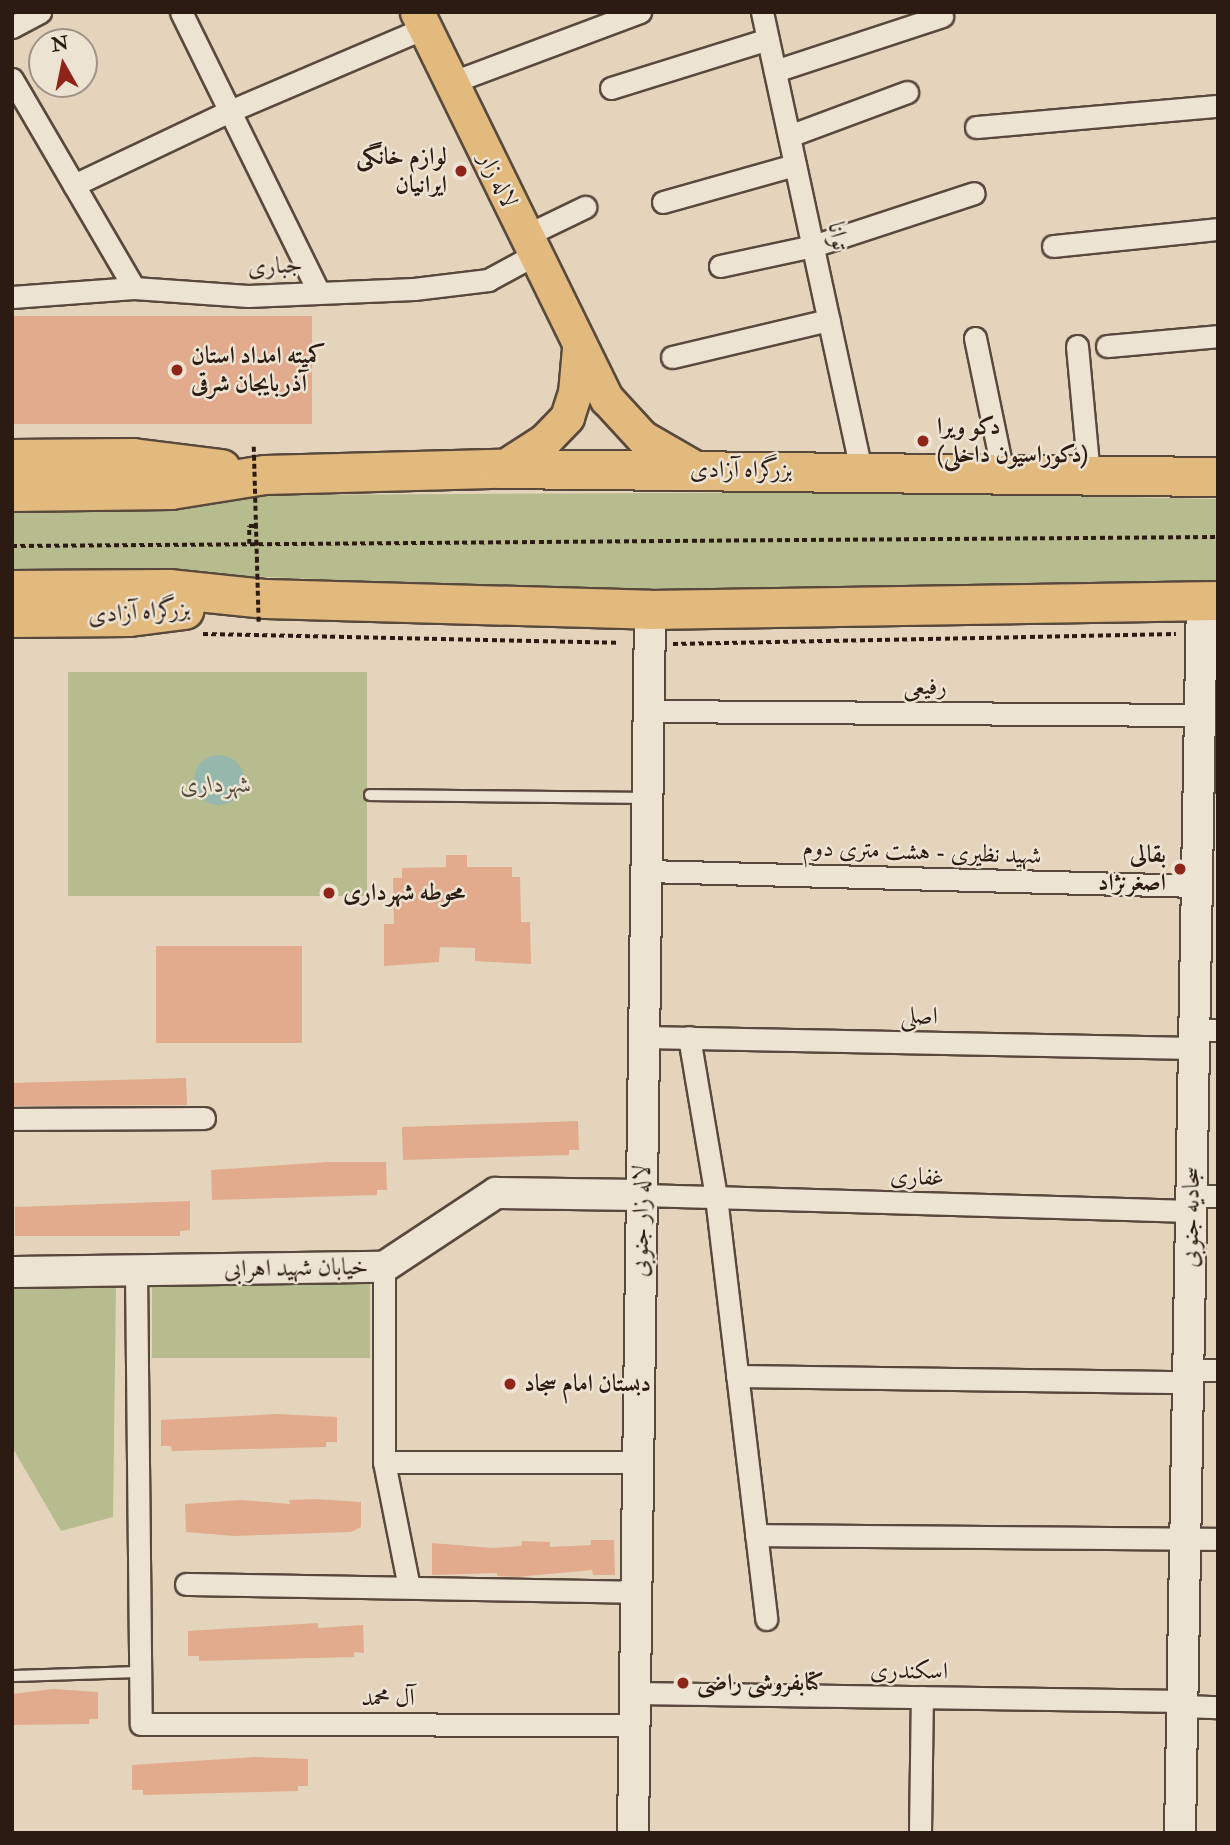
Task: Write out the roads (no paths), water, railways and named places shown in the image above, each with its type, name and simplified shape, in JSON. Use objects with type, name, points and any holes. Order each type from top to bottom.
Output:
[{"type":"highway","name":"بزرگراه آزادی","points":[[12,458],[132,458],[500,469],[1218,477]]},
{"type":"highway","name":"بزرگراه آزادی","points":[[12,492],[171,490],[259,461]]},
{"type":"highway","name":"بزرگراه آزادی","points":[[12,590],[169,589],[262,611]]},
{"type":"highway","name":"بزرگراه آزادی","points":[[12,618],[130,617],[262,611],[650,627],[1207,612]]},
{"type":"main road","name":"لاله زار","points":[[421,20],[579,348],[621,419],[642,437],[699,470]]},
{"type":"main road","points":[[500,469],[545,440],[567,417],[575,393],[579,348]]},
{"type":"street","points":[[12,27],[40,12]]},
{"type":"street","points":[[181,12],[318,290]]},
{"type":"street","points":[[450,83],[640,12]]},
{"type":"street","name":"توانا","points":[[762,12],[861,471]]},
{"type":"street","points":[[775,71],[942,16]]},
{"type":"street","points":[[74,185],[421,20]]},
{"type":"street","points":[[611,88],[768,39]]},
{"type":"street","points":[[12,79],[134,288]]},
{"type":"street","points":[[789,136],[907,92]]},
{"type":"street","points":[[976,127],[1218,106]]},
{"type":"street","points":[[663,202],[795,165]]},
{"type":"street","points":[[720,266],[813,246],[974,194]]},
{"type":"street","name":"جباری","points":[[12,297],[134,288],[248,296],[318,290],[458,285],[488,279],[585,207]]},
{"type":"street","points":[[1053,246],[1218,229]]},
{"type":"street","points":[[672,357],[829,320]]},
{"type":"street","points":[[1107,346],[1218,336]]},
{"type":"street","points":[[975,338],[1003,473]]},
{"type":"street","points":[[1077,346],[1089,475]]},
{"type":"street","name":"سجادیه جنوبی","points":[[1180,1833],[1188,1376],[1200,1201],[1202,1036],[1197,886],[1200,715],[1207,612]]},
{"type":"street","name":"لاله زار جنوبی","points":[[633,1833],[650,627]]},
{"type":"street","name":"رفیعی","points":[[649,711],[1200,715]]},
{"type":"street","name":"شهید نظیری - هشت متری دوم","points":[[646,871],[1197,886]]},
{"type":"street","name":"اصلی","points":[[644,1037],[1202,1036]]},
{"type":"street","points":[[689,1037],[716,1197],[766,1619]]},
{"type":"street","points":[[12,1119],[204,1118]]},
{"type":"street","name":"خیابان شهید اهرابی","points":[[12,1272],[384,1266],[496,1193],[642,1195]]},
{"type":"street","name":"غفاری","points":[[642,1195],[1200,1201]]},
{"type":"street","points":[[384,1266],[384,1462],[409,1587]]},
{"type":"street","points":[[136,1270],[140,1672]]},
{"type":"street","points":[[737,1376],[1188,1376],[1218,1370]]},
{"type":"street","points":[[384,1462],[638,1462]]},
{"type":"street","points":[[756,1535],[1218,1539]]},
{"type":"street","points":[[186,1584],[637,1592]]},
{"type":"street","name":"آل محمد","points":[[140,1672],[141,1724],[635,1725]]},
{"type":"street","name":"اسکندری","points":[[635,1693],[922,1697],[1218,1707]]},
{"type":"street","points":[[920,1833],[922,1697]]},
{"type":"lane","points":[[370,795],[647,797]]},
{"type":"lane","points":[[12,1676],[140,1672]]},
{"type":"water","points":[[219,755],[237,762],[244,780],[237,798],[219,805],[201,798],[194,780],[201,762]]},
{"type":"place","name":"لوازم خانگی ایرانیان","points":[[461,171]]},
{"type":"place","name":"کمیته امداد استان آذربایجان شرقی","points":[[177,370]]},
{"type":"place","name":"دکو ویرا (دکوراسیون داخلی)","points":[[923,441]]},
{"type":"place","name":"بقالی اصغرنژاد","points":[[1180,869]]},
{"type":"place","name":"محوطه شهرداری","points":[[329,893]]},
{"type":"place","name":"دبستان امام سجاد","points":[[510,1384]]},
{"type":"place","name":"کتابفروشی راضی","points":[[683,1683]]},
{"type":"park label","name":"شهرداری","points":[[216,785]]}]
